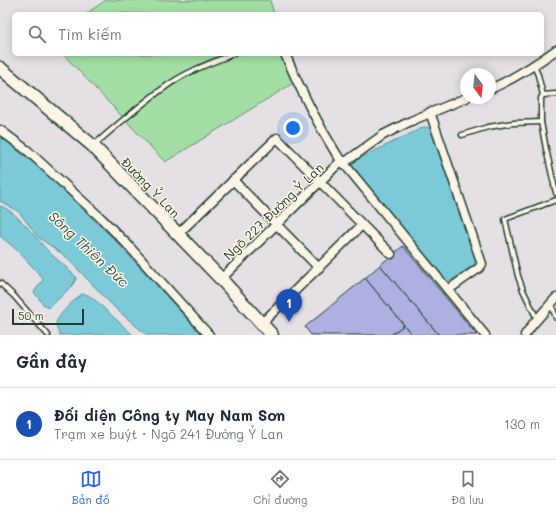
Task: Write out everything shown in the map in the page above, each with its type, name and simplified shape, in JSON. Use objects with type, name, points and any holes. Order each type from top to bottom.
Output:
[{"type":"main road","name":"Đường Ỷ Lan","points":[[0,68],[93,146],[221,279],[272,335]]},
{"type":"street","points":[[496,86],[534,65],[556,50]]},
{"type":"street","points":[[286,56],[303,95],[320,128],[343,161],[485,335]]},
{"type":"street","name":"Ngõ 227 Đường Ỷ Lan","points":[[221,279],[276,224],[343,161],[383,135],[410,120],[460,100]]},
{"type":"street","points":[[430,112],[482,262],[480,268],[448,290]]},
{"type":"street","points":[[0,130],[28,151],[102,219],[126,243],[209,335]]},
{"type":"street","points":[[178,234],[276,138],[391,254]]},
{"type":"street","points":[[233,180],[319,268]]},
{"type":"street","points":[[262,323],[362,225]]},
{"type":"street","points":[[525,335],[554,300]]},
{"type":"lane","points":[[93,146],[138,107],[170,84],[204,66],[228,56]]},
{"type":"lane","points":[[534,65],[543,95],[541,98],[542,122],[546,150],[556,193]]},
{"type":"lane","points":[[543,95],[556,94]]},
{"type":"lane","points":[[462,136],[488,127],[513,123],[542,122]]},
{"type":"lane","points":[[537,319],[518,276],[505,219],[556,200]]},
{"type":"lane","points":[[0,283],[14,296],[48,335]]},
{"type":"lane","points":[[554,300],[556,318]]},
{"type":"green space","points":[[106,0],[270,0],[273,12],[89,12]]},
{"type":"green space","points":[[65,56],[287,56],[295,82],[165,162]]},
{"type":"water","points":[[424,127],[428,127],[431,130],[475,259],[474,265],[450,281],[444,279],[353,168],[352,164],[354,161]]},
{"type":"water","name":"Sông Thiên Đức","points":[[0,136],[41,169],[116,241],[202,335],[147,335],[116,309],[65,256],[38,237],[19,212],[0,201]]},
{"type":"water","points":[[0,206],[19,219],[48,251],[76,277],[72,286],[49,308],[43,304],[34,292],[43,280],[41,276],[17,250],[0,236]]},
{"type":"water","points":[[82,294],[88,295],[95,300],[133,335],[60,335],[56,324],[57,320],[67,307]]},
{"type":"building","points":[[403,246],[477,335],[439,335],[380,265]]},
{"type":"building","points":[[380,265],[439,335],[412,335],[365,278]]},
{"type":"building","points":[[365,278],[404,325],[391,335],[311,335],[305,327]]},
{"type":"building","points":[[404,325],[412,335],[391,335]]},
{"type":"place","name":"Đối diện Công ty May Nam Sơn","points":[[289,322]]}]
